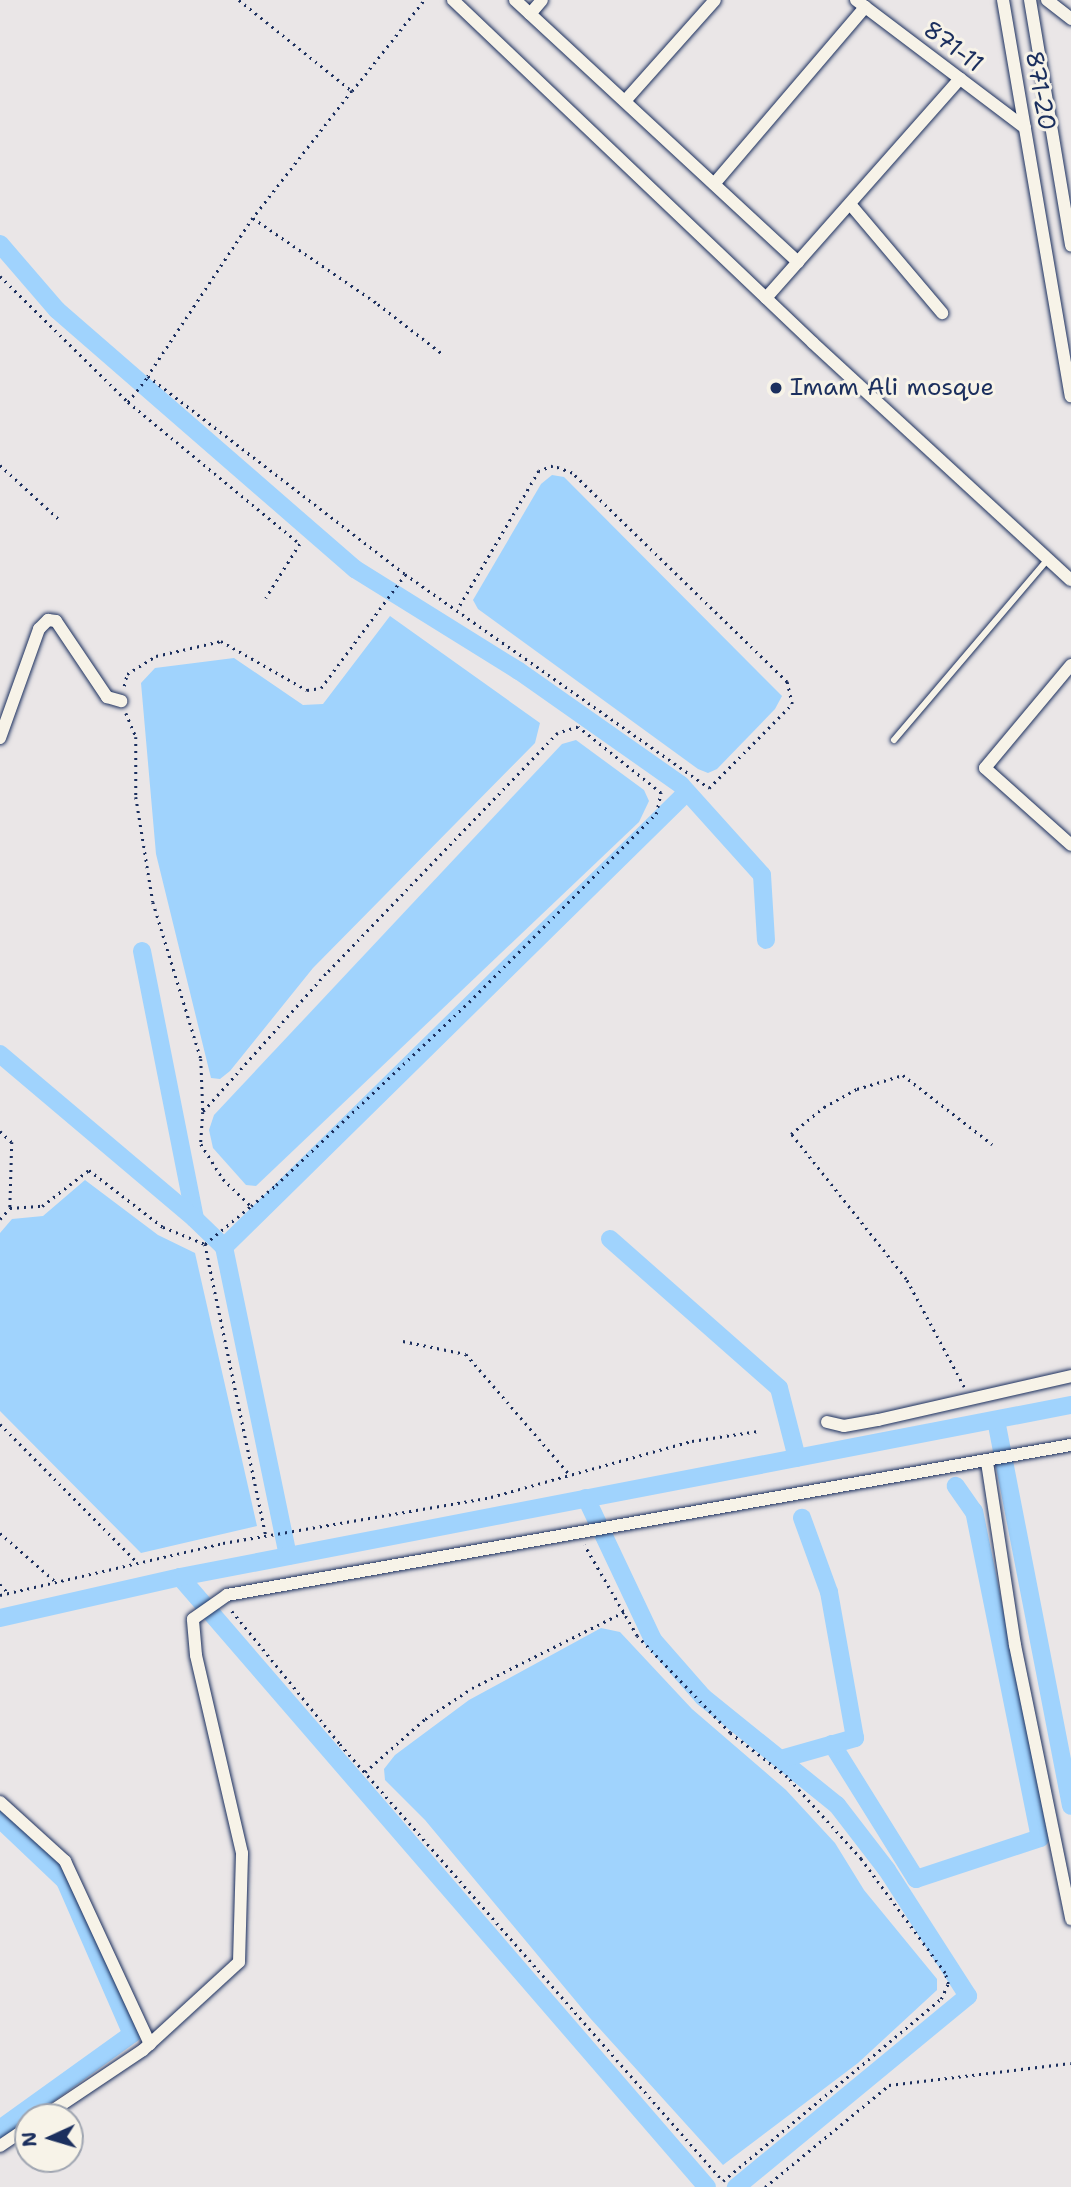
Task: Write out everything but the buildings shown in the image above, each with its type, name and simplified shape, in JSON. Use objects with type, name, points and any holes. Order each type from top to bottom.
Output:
[{"type":"street","points":[[453,0],[766,298],[1071,580]]},
{"type":"street","points":[[515,0],[798,262]]},
{"type":"street","points":[[530,14],[542,0]]},
{"type":"street","points":[[625,101],[715,0]]},
{"type":"street","name":"871-20","points":[[1003,0],[1071,396]]},
{"type":"street","name":"871-20","points":[[1030,0],[1067,197],[1071,246]]},
{"type":"street","points":[[1047,0],[1071,19]]},
{"type":"street","points":[[714,184],[861,3]]},
{"type":"street","name":"871-11","points":[[861,3],[1025,128]]},
{"type":"street","points":[[766,298],[960,79]]},
{"type":"street","points":[[850,204],[942,313]]},
{"type":"street","points":[[0,738],[39,629],[48,620],[56,621],[107,697],[121,701]]},
{"type":"street","points":[[1071,666],[985,768],[1071,845]]},
{"type":"street","points":[[827,1422],[844,1426],[878,1420],[1071,1376]]},
{"type":"street","points":[[64,2103],[150,2044],[239,1962],[242,1853],[197,1655],[193,1619],[222,1599],[576,1530],[987,1462],[1071,1445]]},
{"type":"street","points":[[987,1462],[1016,1645],[1071,1919]]},
{"type":"street","points":[[0,1802],[65,1861],[150,2044]]},
{"type":"lane","points":[[894,740],[1049,558]]},
{"type":"path","points":[[239,0],[352,91]]},
{"type":"path","points":[[128,402],[253,218],[424,0]]},
{"type":"path","points":[[253,218],[378,303],[444,355]]},
{"type":"path","points":[[0,276],[128,402],[300,544],[266,598]]},
{"type":"path","points":[[148,376],[405,575],[458,609],[709,788],[792,704],[787,682],[572,473],[553,466],[539,471],[458,609]]},
{"type":"path","points":[[0,465],[61,521]]},
{"type":"path","points":[[251,1206],[223,1179],[201,1144],[204,1112],[201,1059],[153,902],[136,797],[136,737],[121,701],[127,674],[156,656],[221,641],[307,690],[321,688],[405,575]]},
{"type":"path","points":[[204,1112],[327,974],[558,733],[578,727],[661,793],[656,814],[469,1002],[251,1206],[205,1244]]},
{"type":"path","points":[[970,1399],[906,1279],[791,1134],[824,1107],[857,1089],[903,1075],[992,1144]]},
{"type":"path","points":[[0,1131],[12,1142],[10,1208],[0,1219]]},
{"type":"path","points":[[10,1208],[41,1206],[89,1170],[163,1227],[205,1244]]},
{"type":"path","points":[[205,1244],[266,1536]]},
{"type":"path","points":[[403,1341],[466,1354],[570,1475]]},
{"type":"path","points":[[0,1424],[138,1563]]},
{"type":"path","points":[[0,1595],[266,1536],[491,1497],[692,1441],[758,1431]]},
{"type":"path","points":[[222,1599],[365,1772],[723,2181],[941,1999],[948,1984],[945,1973],[861,1859],[787,1777],[730,1733],[637,1636],[576,1530]]},
{"type":"path","points":[[0,1533],[57,1582]]},
{"type":"path","points":[[0,1584],[8,1593]]},
{"type":"path","points":[[365,1772],[425,1718],[472,1688],[624,1612]]},
{"type":"path","points":[[765,2187],[889,2085],[1071,2063]]},
{"type":"water","points":[[552,475],[564,477],[782,696],[775,709],[717,769],[708,773],[698,769],[478,609],[473,600],[541,484]]},
{"type":"water","points":[[390,616],[540,723],[535,743],[313,968],[230,1071],[220,1079],[211,1078],[156,854],[141,683],[155,668],[234,658],[303,705],[323,704]]},
{"type":"water","points":[[576,740],[644,790],[649,801],[639,822],[256,1186],[246,1185],[213,1148],[209,1130],[214,1115],[562,744]]},
{"type":"water","points":[[85,1180],[158,1235],[195,1253],[257,1526],[141,1553],[0,1411],[0,1233],[12,1219],[43,1216]]},
{"type":"water","points":[[601,1628],[620,1632],[692,1709],[786,1790],[835,1843],[864,1890],[937,1979],[937,1990],[858,2063],[723,2165],[590,2018],[425,1820],[385,1780],[384,1769],[395,1755],[469,1700]]},
{"type":"waterway","points":[[0,244],[57,310],[355,569],[519,671],[681,785],[762,875],[766,940]]},
{"type":"waterway","points":[[288,1556],[224,1247],[687,792]]},
{"type":"waterway","points":[[142,951],[195,1219],[224,1247]]},
{"type":"waterway","points":[[0,1054],[195,1219]]},
{"type":"waterway","points":[[610,1239],[779,1388],[797,1458]]},
{"type":"waterway","points":[[0,1618],[180,1577],[1071,1405]]},
{"type":"waterway","points":[[996,1420],[1071,1806]]},
{"type":"waterway","points":[[832,1744],[916,1879],[1040,1838],[974,1512],[956,1486]]},
{"type":"waterway","points":[[586,1498],[653,1640],[703,1697],[837,1805],[887,1870],[968,1996],[736,2187]]},
{"type":"waterway","points":[[781,1759],[855,1738],[829,1592],[802,1518]]},
{"type":"waterway","points":[[180,1577],[707,2187]]},
{"type":"waterway","points":[[0,1819],[65,1881],[132,2034],[0,2129]]},
{"type":"place","name":"Imam Ali mosque","points":[[776,388]]}]
